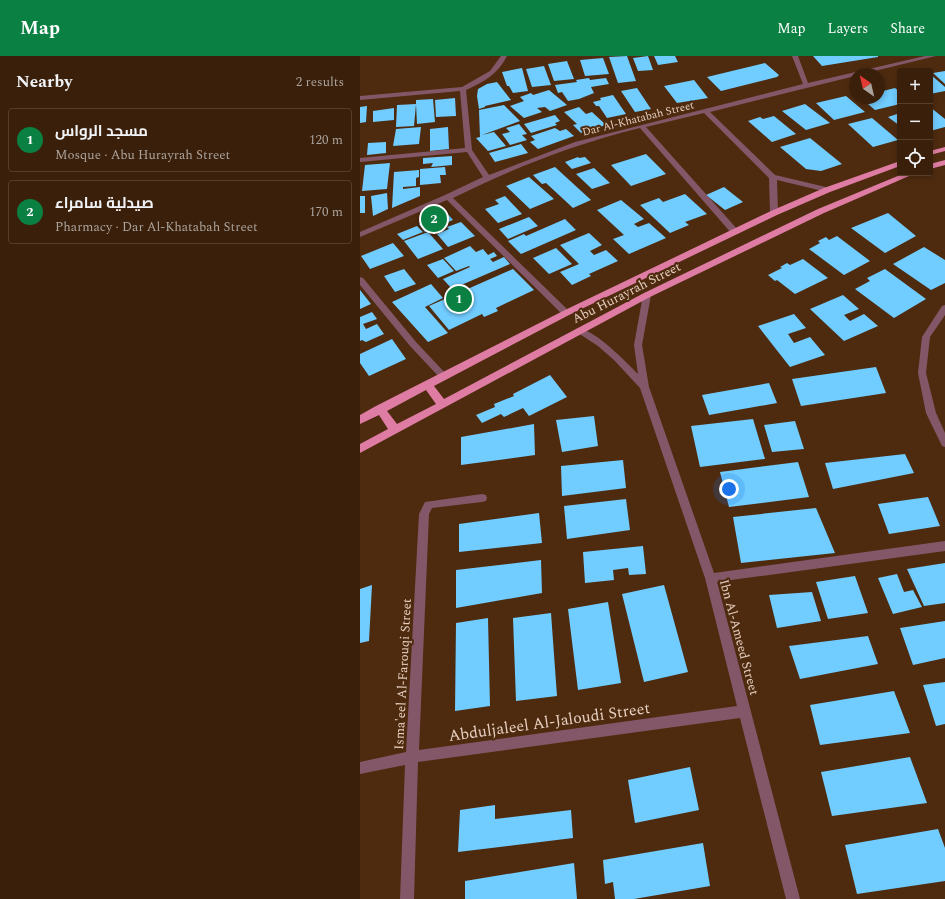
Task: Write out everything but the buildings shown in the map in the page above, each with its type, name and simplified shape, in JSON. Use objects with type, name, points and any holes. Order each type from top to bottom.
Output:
[{"type":"highway","points":[[933,152],[945,149]]},
{"type":"highway","points":[[933,165],[945,162]]},
{"type":"highway","name":"Abu Hurayrah Street","points":[[360,420],[566,313],[774,213],[827,190],[897,164]]},
{"type":"highway","name":"Abu Hurayrah Street","points":[[360,448],[647,295],[821,211],[905,176]]},
{"type":"highway","points":[[427,385],[443,405]]},
{"type":"highway","points":[[380,409],[396,430]]},
{"type":"street","points":[[360,98],[463,89],[495,72],[501,64],[504,56]]},
{"type":"street","points":[[795,56],[806,84]]},
{"type":"street","name":"Dar Al-Khatabah Street","points":[[360,235],[448,197],[487,178],[577,143],[806,84],[933,56]]},
{"type":"street","points":[[463,89],[469,150],[487,178]]},
{"type":"street","points":[[705,111],[773,177],[827,190]]},
{"type":"street","points":[[642,126],[735,232]]},
{"type":"street","points":[[360,160],[469,150]]},
{"type":"street","points":[[773,177],[774,213]]},
{"type":"street","points":[[448,197],[566,313]]},
{"type":"street","points":[[360,280],[413,344],[444,377]]},
{"type":"street","name":"Ibn Al-Ameed Street","points":[[647,295],[639,332],[638,345],[644,387],[710,578],[793,899]]},
{"type":"street","points":[[945,308],[926,337],[922,373],[931,413],[945,443]]},
{"type":"street","name":"Ibn Al-Ameed Street","points":[[579,331],[600,344],[617,358],[644,387]]},
{"type":"street","name":"Isma'eel Al-Farouqi Street","points":[[407,899],[412,757],[424,514],[429,505],[482,498]]},
{"type":"street","points":[[710,578],[945,546]]},
{"type":"street","name":"Abduljaleel Al-Jaloudi Street","points":[[360,768],[412,757],[744,711]]},
{"type":"place","name":"صيدلية سامراء","points":[[434,219]]},
{"type":"place","name":"مسجد الرواس","points":[[459,299]]}]
